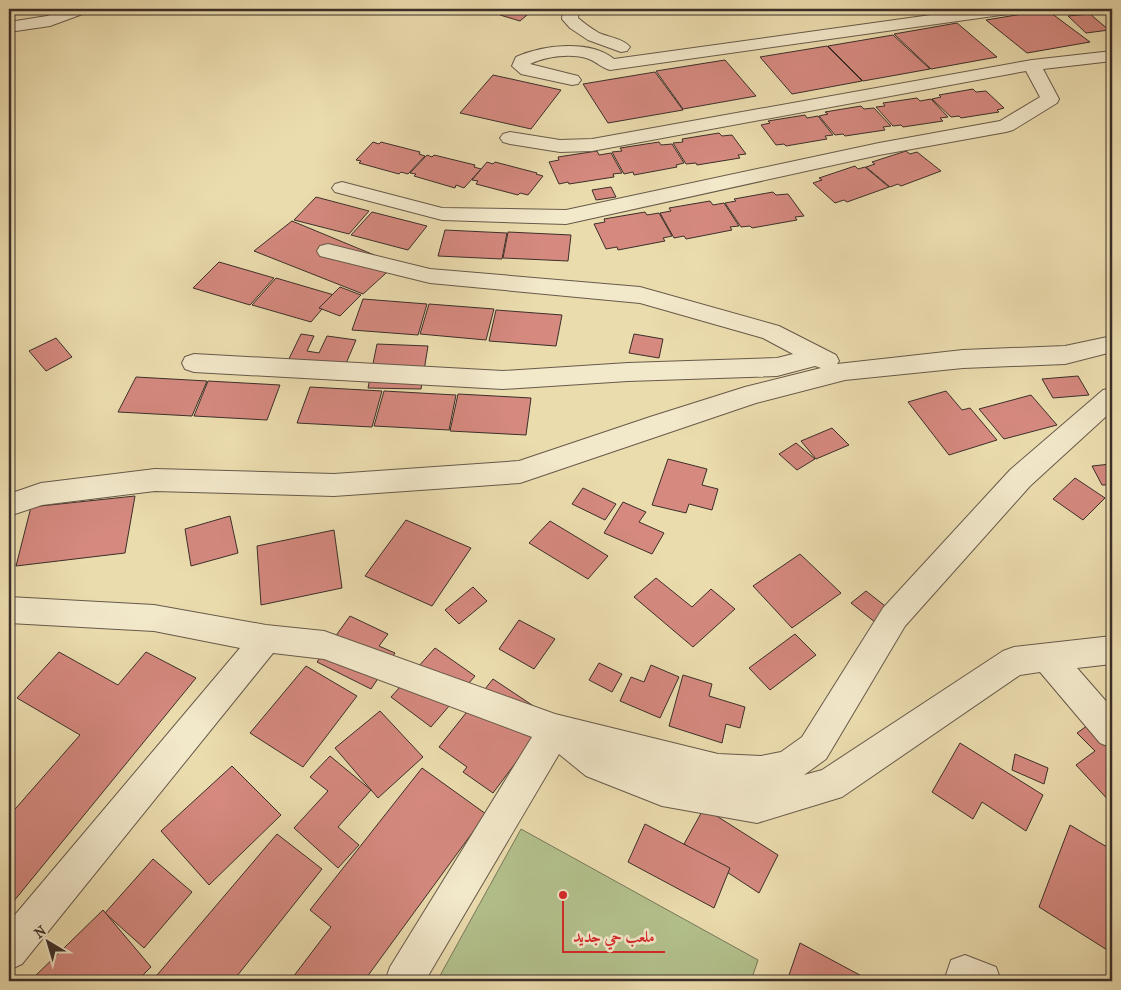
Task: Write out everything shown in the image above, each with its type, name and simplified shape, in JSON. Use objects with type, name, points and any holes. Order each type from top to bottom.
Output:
[{"type":"street","points":[[9,27],[50,21],[82,9]]},
{"type":"street","points":[[571,9],[570,19],[582,31],[598,39],[626,48],[647,60]]},
{"type":"street","points":[[572,80],[527,70],[521,66],[522,61],[539,53],[586,52],[606,59],[610,65],[1008,9]]},
{"type":"street","points":[[510,138],[554,146],[592,144],[1032,66],[1112,56]]},
{"type":"street","points":[[342,188],[442,214],[566,217],[879,149],[1006,126],[1050,99],[1032,66]]},
{"type":"street","points":[[328,250],[430,276],[640,295],[771,332],[819,356],[845,372]]},
{"type":"street","points":[[9,505],[41,494],[154,480],[334,485],[520,472],[650,427],[754,394],[845,372],[963,359],[1065,355],[1112,344]]},
{"type":"street","points":[[194,363],[503,380],[628,372],[777,368],[819,356]]},
{"type":"street","points":[[9,610],[154,618],[266,639],[324,645],[555,730],[718,771],[761,773],[788,766],[814,748],[894,617],[1020,478],[1112,397]]},
{"type":"street","points":[[9,952],[266,639]]},
{"type":"street","points":[[555,730],[598,764],[662,789],[757,806],[830,786],[950,702],[1014,661],[1112,650]]},
{"type":"street","points":[[1047,657],[1112,732]]},
{"type":"street","points":[[404,981],[555,730]]},
{"type":"street","points":[[963,981],[965,974],[982,981]]},
{"type":"green space","points":[[521,829],[758,960],[751,981],[437,981]]},
{"type":"building","points":[[508,9],[533,10],[520,21],[500,15]]},
{"type":"building","points":[[639,9],[707,9],[640,12]]},
{"type":"building","points":[[1047,10],[1090,42],[1027,53],[986,20]]},
{"type":"building","points":[[1090,14],[1109,30],[1086,33],[1068,16]]},
{"type":"building","points":[[957,23],[997,57],[931,69],[894,34]]},
{"type":"building","points":[[893,35],[930,69],[863,81],[828,46]]},
{"type":"building","points":[[827,46],[862,81],[792,94],[760,57]]},
{"type":"building","points":[[725,60],[756,96],[683,109],[656,71]]},
{"type":"building","points":[[655,72],[683,110],[608,123],[583,84]]},
{"type":"building","points":[[493,75],[561,90],[531,129],[460,113]]},
{"type":"building","points":[[973,89],[976,92],[986,91],[1004,108],[997,110],[999,112],[961,118],[959,116],[951,117],[932,99],[941,97],[939,95]]},
{"type":"building","points":[[917,98],[920,101],[931,99],[948,117],[940,118],[943,121],[903,127],[901,125],[893,126],[876,107],[885,106],[883,103]]},
{"type":"building","points":[[861,106],[864,109],[874,108],[891,126],[883,127],[885,130],[845,136],[843,134],[835,135],[819,116],[828,114],[825,112]]},
{"type":"building","points":[[805,115],[807,118],[818,116],[833,135],[825,136],[827,139],[786,146],[784,144],[776,145],[761,125],[770,123],[768,121]]},
{"type":"building","points":[[719,133],[722,136],[732,135],[746,154],[738,155],[740,158],[697,165],[696,163],[686,164],[673,143],[683,142],[682,139]]},
{"type":"building","points":[[373,142],[379,144],[381,142],[420,152],[419,154],[425,156],[408,174],[401,172],[399,174],[359,163],[361,161],[356,160]]},
{"type":"building","points":[[659,142],[661,145],[672,144],[684,163],[676,165],[677,167],[634,175],[633,172],[624,174],[612,152],[622,151],[620,148]]},
{"type":"building","points":[[597,151],[599,155],[611,153],[622,173],[613,174],[614,177],[559,184],[549,162],[559,160],[558,157]]},
{"type":"building","points":[[906,151],[910,154],[917,152],[941,171],[901,186],[898,184],[890,187],[866,167],[875,164],[872,162]]},
{"type":"building","points":[[427,155],[475,165],[474,167],[481,169],[464,188],[456,185],[455,188],[414,176],[416,174],[410,173]]},
{"type":"building","points":[[487,162],[493,164],[495,162],[543,176],[528,195],[520,193],[518,195],[476,184],[478,181],[472,180]]},
{"type":"building","points":[[855,166],[858,169],[865,167],[889,187],[847,202],[844,200],[835,203],[813,183],[822,180],[819,178]]},
{"type":"building","points":[[611,187],[616,197],[596,200],[592,190]]},
{"type":"building","points":[[773,192],[776,195],[788,194],[804,216],[795,217],[797,220],[752,228],[750,226],[741,227],[725,203],[736,201],[734,199]]},
{"type":"building","points":[[316,197],[369,211],[349,234],[294,220]]},
{"type":"building","points":[[710,201],[713,205],[724,203],[739,226],[730,227],[732,230],[686,239],[684,236],[674,238],[660,213],[671,211],[669,208]]},
{"type":"building","points":[[372,212],[427,226],[408,250],[351,235]]},
{"type":"building","points":[[645,212],[647,215],[659,213],[672,236],[663,238],[665,241],[618,250],[617,247],[606,249],[594,224],[605,222],[604,219]]},
{"type":"building","points":[[292,221],[396,264],[363,294],[254,251]]},
{"type":"building","points":[[445,230],[507,233],[502,259],[438,256]]},
{"type":"building","points":[[508,232],[571,235],[568,261],[503,258]]},
{"type":"building","points":[[219,262],[274,278],[250,305],[193,288]]},
{"type":"building","points":[[276,278],[334,295],[311,322],[252,305]]},
{"type":"building","points":[[340,287],[361,295],[340,316],[319,308]]},
{"type":"building","points":[[363,299],[427,304],[418,335],[352,330]]},
{"type":"building","points":[[429,304],[494,309],[486,340],[420,334]]},
{"type":"building","points":[[496,310],[562,315],[556,346],[489,341]]},
{"type":"building","points":[[301,334],[314,336],[307,351],[319,353],[327,336],[356,340],[339,380],[282,373]]},
{"type":"building","points":[[634,334],[663,339],[659,358],[629,353]]},
{"type":"building","points":[[56,338],[72,357],[46,371],[29,351]]},
{"type":"building","points":[[377,344],[428,346],[421,389],[368,388]]},
{"type":"building","points":[[1078,376],[1089,395],[1053,398],[1042,379]]},
{"type":"building","points":[[136,377],[207,381],[192,416],[118,412]]},
{"type":"building","points":[[208,381],[280,385],[267,420],[194,416]]},
{"type":"building","points":[[310,387],[382,391],[372,427],[297,423]]},
{"type":"building","points":[[384,391],[456,395],[449,430],[374,426]]},
{"type":"building","points":[[946,391],[962,410],[970,408],[997,440],[949,455],[908,402]]},
{"type":"building","points":[[458,394],[531,398],[526,435],[450,431]]},
{"type":"building","points":[[1031,395],[1057,425],[1004,439],[979,409]]},
{"type":"building","points":[[832,428],[849,445],[816,459],[801,441]]},
{"type":"building","points":[[796,443],[815,459],[797,470],[779,454]]},
{"type":"building","points":[[668,459],[707,469],[702,485],[718,489],[712,510],[689,504],[686,513],[652,505]]},
{"type":"building","points":[[1111,464],[1112,485],[1102,485],[1092,466]]},
{"type":"building","points":[[1075,478],[1105,498],[1083,520],[1053,499]]},
{"type":"building","points":[[583,488],[616,504],[605,520],[572,504]]},
{"type":"building","points":[[135,496],[125,553],[16,566],[31,507]]},
{"type":"building","points":[[623,502],[646,512],[639,522],[664,533],[652,554],[604,533]]},
{"type":"building","points":[[230,516],[238,553],[191,566],[185,529]]},
{"type":"building","points":[[406,520],[471,548],[432,606],[365,576]]},
{"type":"building","points":[[550,521],[608,556],[588,579],[529,543]]},
{"type":"building","points":[[334,530],[342,588],[261,605],[257,546]]},
{"type":"building","points":[[800,554],[841,593],[792,628],[753,586]]},
{"type":"building","points":[[656,578],[692,607],[711,589],[735,609],[693,647],[634,597]]},
{"type":"building","points":[[473,587],[487,601],[459,624],[445,610]]},
{"type":"building","points":[[866,591],[889,609],[876,623],[851,603]]},
{"type":"building","points":[[350,616],[388,634],[379,646],[395,653],[371,689],[317,662]]},
{"type":"building","points":[[519,620],[555,639],[534,669],[499,649]]},
{"type":"building","points":[[795,634],[816,655],[770,690],[749,668]]},
{"type":"building","points":[[435,648],[475,676],[431,727],[391,697]]},
{"type":"building","points":[[59,652],[118,685],[146,652],[196,678],[9,907],[9,816],[80,735],[17,698]]},
{"type":"building","points":[[599,663],[622,674],[612,692],[589,680]]},
{"type":"building","points":[[651,665],[679,677],[660,718],[620,701],[631,677],[644,682]]},
{"type":"building","points":[[306,666],[357,696],[303,767],[250,733]]},
{"type":"building","points":[[683,675],[712,684],[709,696],[745,707],[740,728],[726,724],[722,743],[669,726]]},
{"type":"building","points":[[493,679],[550,717],[493,793],[463,772],[467,767],[439,747]]},
{"type":"building","points":[[380,711],[423,757],[378,798],[335,748]]},
{"type":"building","points":[[1105,713],[1112,720],[1112,804],[1076,765],[1095,751],[1077,733]]},
{"type":"building","points":[[960,743],[1043,795],[1026,831],[982,802],[973,819],[932,792]]},
{"type":"building","points":[[1015,754],[1048,768],[1044,784],[1012,770]]},
{"type":"building","points":[[330,756],[371,790],[338,827],[359,845],[338,868],[294,828],[328,791],[310,777]]},
{"type":"building","points":[[232,766],[281,815],[209,885],[161,831]]},
{"type":"building","points":[[422,768],[486,814],[364,981],[290,981],[331,927],[310,910]]},
{"type":"building","points":[[704,808],[778,855],[759,893],[684,844]]},
{"type":"building","points":[[645,824],[730,868],[714,908],[628,862]]},
{"type":"building","points":[[1070,825],[1112,850],[1112,953],[1039,907]]},
{"type":"building","points":[[277,834],[322,869],[233,981],[152,981]]},
{"type":"building","points":[[153,859],[192,892],[144,948],[105,913]]},
{"type":"building","points":[[103,910],[151,967],[137,981],[30,981]]},
{"type":"building","points":[[800,943],[871,981],[787,981]]},
{"type":"place","name":"ملعب حي جديد","points":[[563,895]]}]
